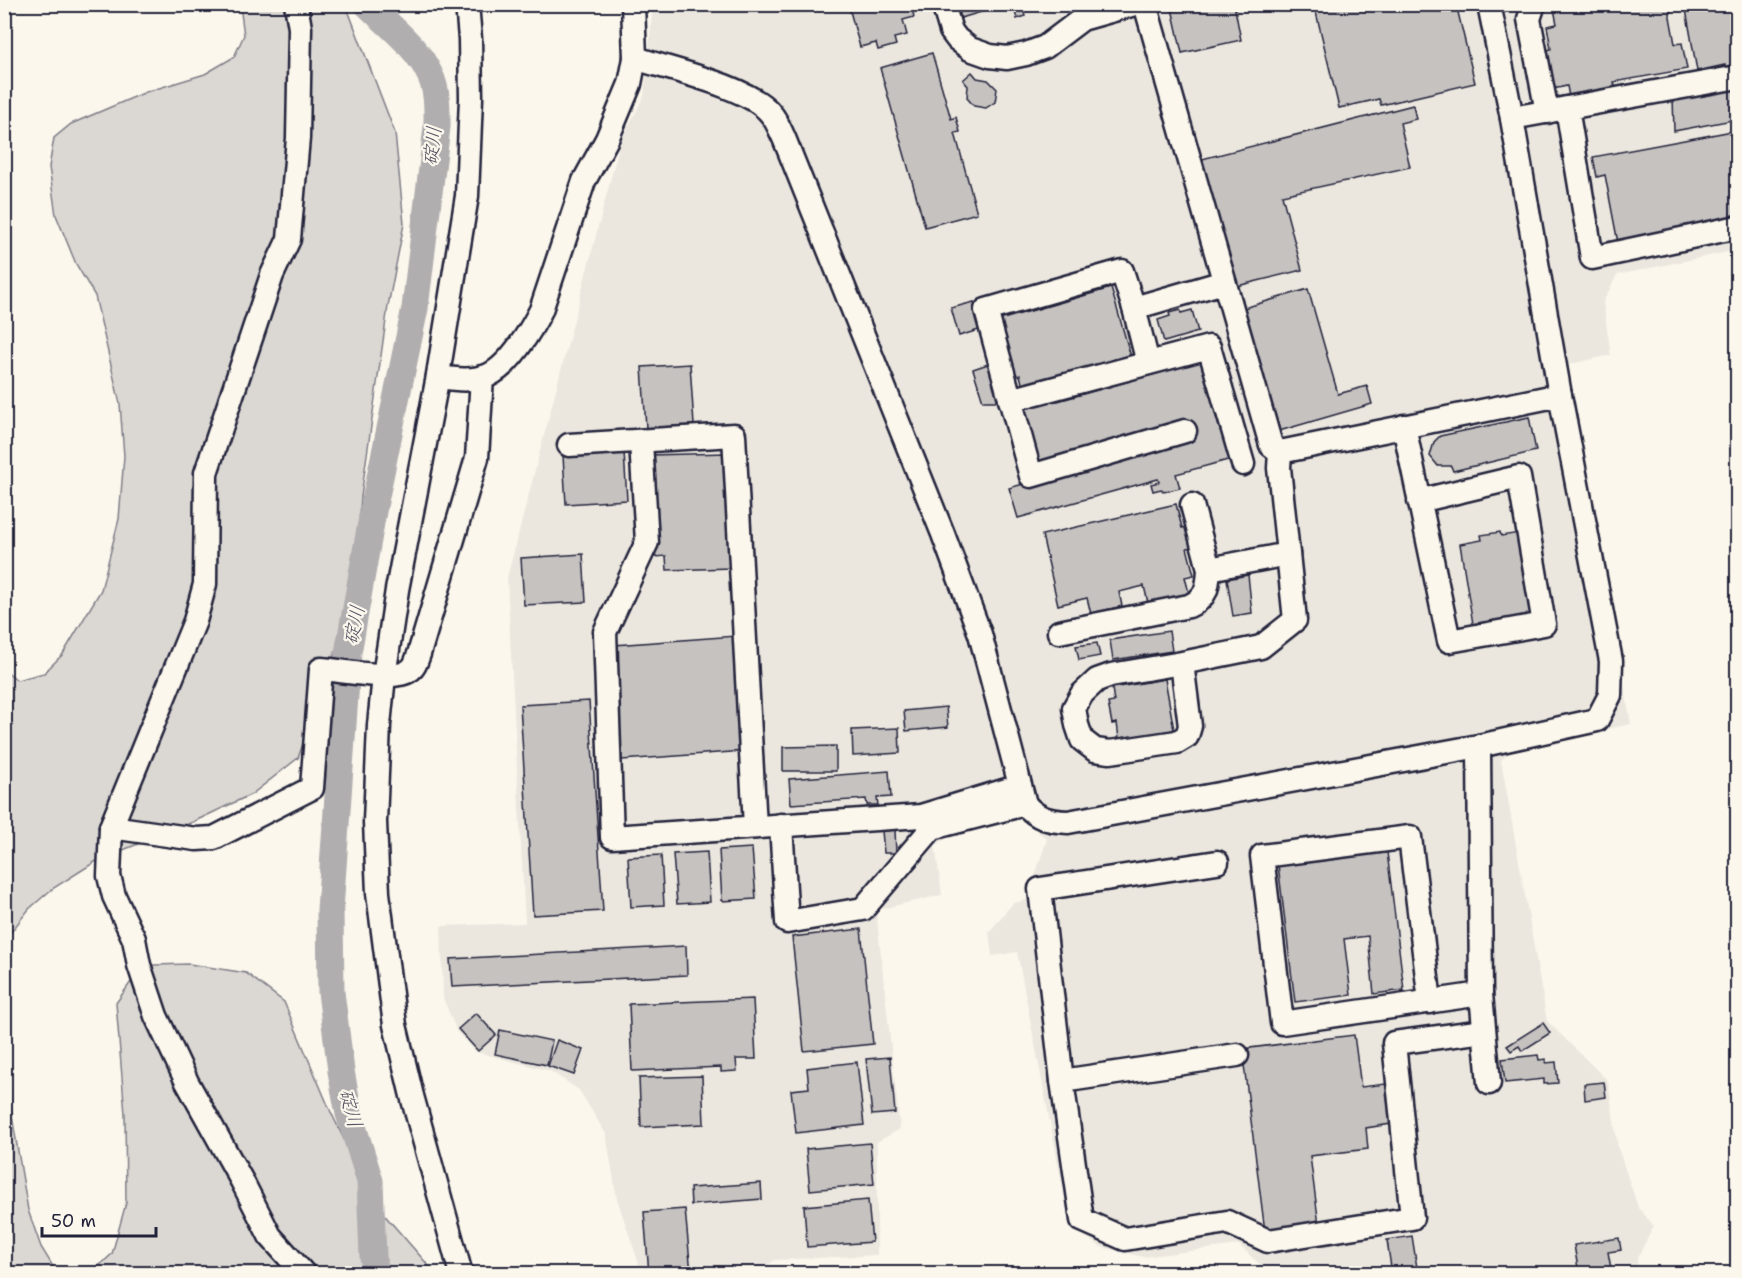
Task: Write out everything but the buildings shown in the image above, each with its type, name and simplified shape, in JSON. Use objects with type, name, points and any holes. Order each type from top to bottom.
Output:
[{"type":"street","points":[[296,4],[300,28],[298,138],[289,239],[265,296],[206,473],[205,584],[195,621],[111,827],[109,876],[114,896],[134,939],[139,965],[156,1016],[187,1082],[243,1181],[270,1236],[304,1274]]},
{"type":"street","points":[[461,1274],[395,1026],[378,893],[375,822],[379,725],[374,675],[397,590],[438,377],[467,196],[471,98],[467,4]]},
{"type":"street","points":[[438,377],[468,379],[489,375],[508,359],[542,310],[584,181],[608,139],[630,84],[635,58],[633,4]]},
{"type":"street","points":[[943,4],[951,31],[957,39],[970,49],[990,56],[1007,58],[1035,50],[1061,36],[1080,12],[1135,4]]},
{"type":"street","points":[[1145,4],[1270,445],[1280,452],[1560,395]]},
{"type":"street","points":[[635,58],[718,84],[752,98],[771,113],[784,138],[944,534],[980,634],[1022,795],[1032,813],[1047,820],[1068,822],[1479,746],[1597,720],[1610,695],[1611,661],[1560,395],[1512,118],[1489,4]]},
{"type":"street","points":[[1534,4],[1529,20],[1557,110],[1592,258],[1737,227]]},
{"type":"street","points":[[1512,118],[1737,77]]},
{"type":"street","points":[[1148,363],[1122,271],[986,310],[1031,476],[1185,431]]},
{"type":"street","points":[[1134,308],[1224,282]]},
{"type":"street","points":[[1011,400],[1209,347],[1243,465]]},
{"type":"street","points":[[111,827],[196,839],[214,838],[312,788],[321,669],[374,675],[404,674],[412,669],[419,654],[477,458],[482,376]]},
{"type":"street","points":[[1404,426],[1419,501],[1449,641],[1544,624],[1519,477],[1419,501]]},
{"type":"street","points":[[569,445],[735,435],[755,827]]},
{"type":"street","points":[[641,442],[647,542],[605,632],[612,837],[921,816],[1022,795]]},
{"type":"street","points":[[1182,663],[1190,726],[1187,736],[1177,742],[1110,752],[1095,750],[1082,740],[1074,708],[1082,694],[1097,680],[1111,675],[1261,647],[1295,620],[1279,468],[1280,452]]},
{"type":"street","points":[[1059,632],[1200,602],[1208,586],[1209,568],[1192,505]]},
{"type":"street","points":[[1209,568],[1288,554]]},
{"type":"street","points":[[1479,746],[1481,994],[1489,1083]]},
{"type":"street","points":[[781,825],[788,922],[863,909],[932,828],[1022,795]]},
{"type":"street","points":[[1430,1002],[1410,837],[1262,856],[1282,1023],[1430,1002],[1481,994]]},
{"type":"street","points":[[1217,862],[1040,889],[1062,1081],[1082,1220],[1125,1239],[1227,1222],[1268,1241],[1412,1218],[1394,1043],[1484,1031]]},
{"type":"street","points":[[1062,1081],[1237,1055]]},
{"type":"shaded area","points":[[236,5],[346,5],[395,133],[404,224],[388,306],[361,497],[353,601],[298,758],[252,794],[193,822],[98,860],[52,889],[29,909],[7,937],[5,949],[5,670],[17,680],[44,673],[63,654],[101,590],[119,519],[124,456],[120,404],[95,296],[76,264],[56,215],[49,167],[54,138],[71,124],[146,92],[205,74],[234,57],[244,35],[240,6]]},
{"type":"shaded area","points":[[653,5],[1737,5],[1737,250],[1617,275],[1603,302],[1611,355],[1566,365],[1631,724],[1514,749],[1501,760],[1547,1021],[1608,1081],[1618,1148],[1638,1207],[1654,1226],[1637,1258],[1639,1273],[1269,1273],[1239,1245],[1143,1257],[1101,1247],[1084,1236],[1070,1225],[1017,952],[992,956],[989,932],[1013,903],[1027,900],[1047,839],[1017,815],[969,826],[935,845],[942,895],[876,910],[900,1129],[877,1142],[877,1255],[775,1260],[757,1273],[642,1273],[617,1199],[606,1134],[579,1090],[550,1071],[476,1052],[457,1032],[443,998],[441,926],[525,923],[507,578],[620,143],[644,96]]},
{"type":"shaded area","points":[[189,964],[246,973],[284,1002],[330,1110],[374,1203],[435,1273],[90,1274],[112,1254],[126,1203],[125,1114],[116,1003],[133,979],[154,965]]},
{"type":"shaded area","points":[[4,1035],[12,1116],[28,1210],[41,1247],[57,1273],[5,1273]]},
{"type":"waterway","name":"碇川","points":[[367,4],[418,55],[434,87],[437,114],[415,308],[374,506],[348,653],[330,910],[331,992],[349,1114],[370,1181],[373,1257],[376,1274]]}]
